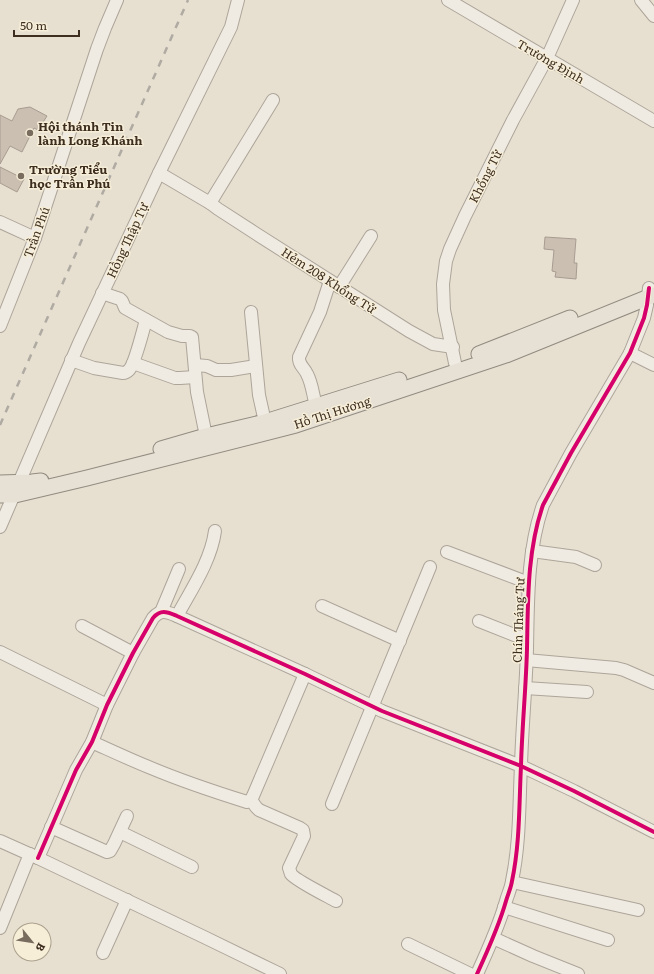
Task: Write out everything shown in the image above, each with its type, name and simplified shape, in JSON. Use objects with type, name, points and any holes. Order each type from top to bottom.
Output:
[{"type":"main road","name":"Hồ Thị Hương","points":[[12,491],[32,482],[51,479],[206,436],[265,422],[456,363],[548,326],[651,292]]},
{"type":"main road","name":"Hồ Thị Hương","points":[[0,483],[12,491],[87,478],[296,425],[506,354],[651,292]]},
{"type":"street","name":"Trần Phú","points":[[0,326],[4,303],[35,238],[98,49],[117,0]]},
{"type":"street","name":"Hồng Thập Tự","points":[[0,527],[12,491],[71,360],[159,173],[231,27],[238,0]]},
{"type":"street","name":"Trương Định","points":[[448,0],[654,121]]},
{"type":"street","name":"Khổng Tử","points":[[456,363],[444,310],[443,284],[446,261],[465,216],[513,120],[547,58],[573,0]]},
{"type":"street","points":[[641,0],[654,16]]},
{"type":"street","points":[[210,203],[273,100]]},
{"type":"street","name":"Hẻm 208 Khổng Tử","points":[[159,173],[210,203],[420,338],[433,344],[453,347]]},
{"type":"street","points":[[0,222],[35,238]]},
{"type":"street","points":[[316,406],[308,374],[299,364],[299,356],[335,284],[371,236]]},
{"type":"street","name":"Chín Tháng Tư","points":[[477,974],[493,938],[504,907],[512,882],[516,859],[529,582],[532,551],[536,531],[543,505],[571,453],[630,353],[644,318],[651,292]]},
{"type":"street","points":[[102,293],[120,299],[125,308],[168,332],[192,337],[199,404],[206,436]]},
{"type":"street","points":[[251,312],[259,395],[265,422]]},
{"type":"street","points":[[71,360],[94,368],[123,373],[128,371],[133,363],[146,320]]},
{"type":"street","points":[[630,353],[654,365]]},
{"type":"street","points":[[133,363],[175,378],[180,378],[207,366],[216,370],[231,370],[256,366]]},
{"type":"street","points":[[177,616],[211,552],[215,531]]},
{"type":"street","points":[[532,551],[576,557],[595,565]]},
{"type":"street","points":[[447,552],[529,582]]},
{"type":"street","points":[[332,804],[430,568]]},
{"type":"street","points":[[162,612],[179,569]]},
{"type":"street","points":[[322,606],[400,641]]},
{"type":"street","points":[[0,928],[34,856],[51,827],[76,770],[92,742],[107,705],[133,653],[153,618],[162,612],[167,612],[177,616],[372,706],[521,766],[654,832]]},
{"type":"street","points":[[479,621],[527,640]]},
{"type":"street","points":[[82,626],[133,653]]},
{"type":"street","points":[[0,652],[107,705]]},
{"type":"street","points":[[526,660],[616,668],[654,683]]},
{"type":"street","points":[[92,742],[151,768],[214,792],[246,802],[251,800],[253,796],[305,674]]},
{"type":"street","points":[[525,688],[587,692]]},
{"type":"street","points":[[251,800],[259,810],[303,830],[304,836],[289,868],[290,873],[298,880],[336,901]]},
{"type":"street","points":[[51,827],[107,852],[110,851],[114,844],[127,816]]},
{"type":"street","points":[[120,832],[192,867]]},
{"type":"street","points":[[0,841],[204,936],[280,974]]},
{"type":"street","points":[[512,882],[638,910]]},
{"type":"street","points":[[103,953],[127,900]]},
{"type":"street","points":[[504,907],[608,940]]},
{"type":"street","points":[[493,938],[578,974]]},
{"type":"street","points":[[408,944],[470,974]]},
{"type":"building","points":[[30,107],[47,116],[38,130],[34,128],[22,152],[10,146],[0,164],[0,115],[12,121],[18,109]]},
{"type":"building","points":[[0,167],[24,179],[17,192],[0,183]]},
{"type":"building","points":[[545,237],[576,239],[574,263],[577,263],[576,279],[555,277],[556,272],[552,271],[554,250],[544,249]]},
{"type":"railway","points":[[0,425],[188,0]]},
{"type":"cycle path","points":[[477,974],[500,920],[511,886],[515,867],[519,824],[529,576],[538,522],[543,505],[571,453],[630,353],[644,318],[649,288]]},
{"type":"cycle path","points":[[38,858],[76,770],[92,742],[107,705],[133,653],[153,618],[161,612],[170,613],[177,616],[382,711],[521,766],[654,832]]},
{"type":"place","name":"Hội thánh Tin lành Long Khánh","points":[[30,133]]},
{"type":"place","name":"Trường Tiểu học Trần Phú","points":[[21,176]]}]
